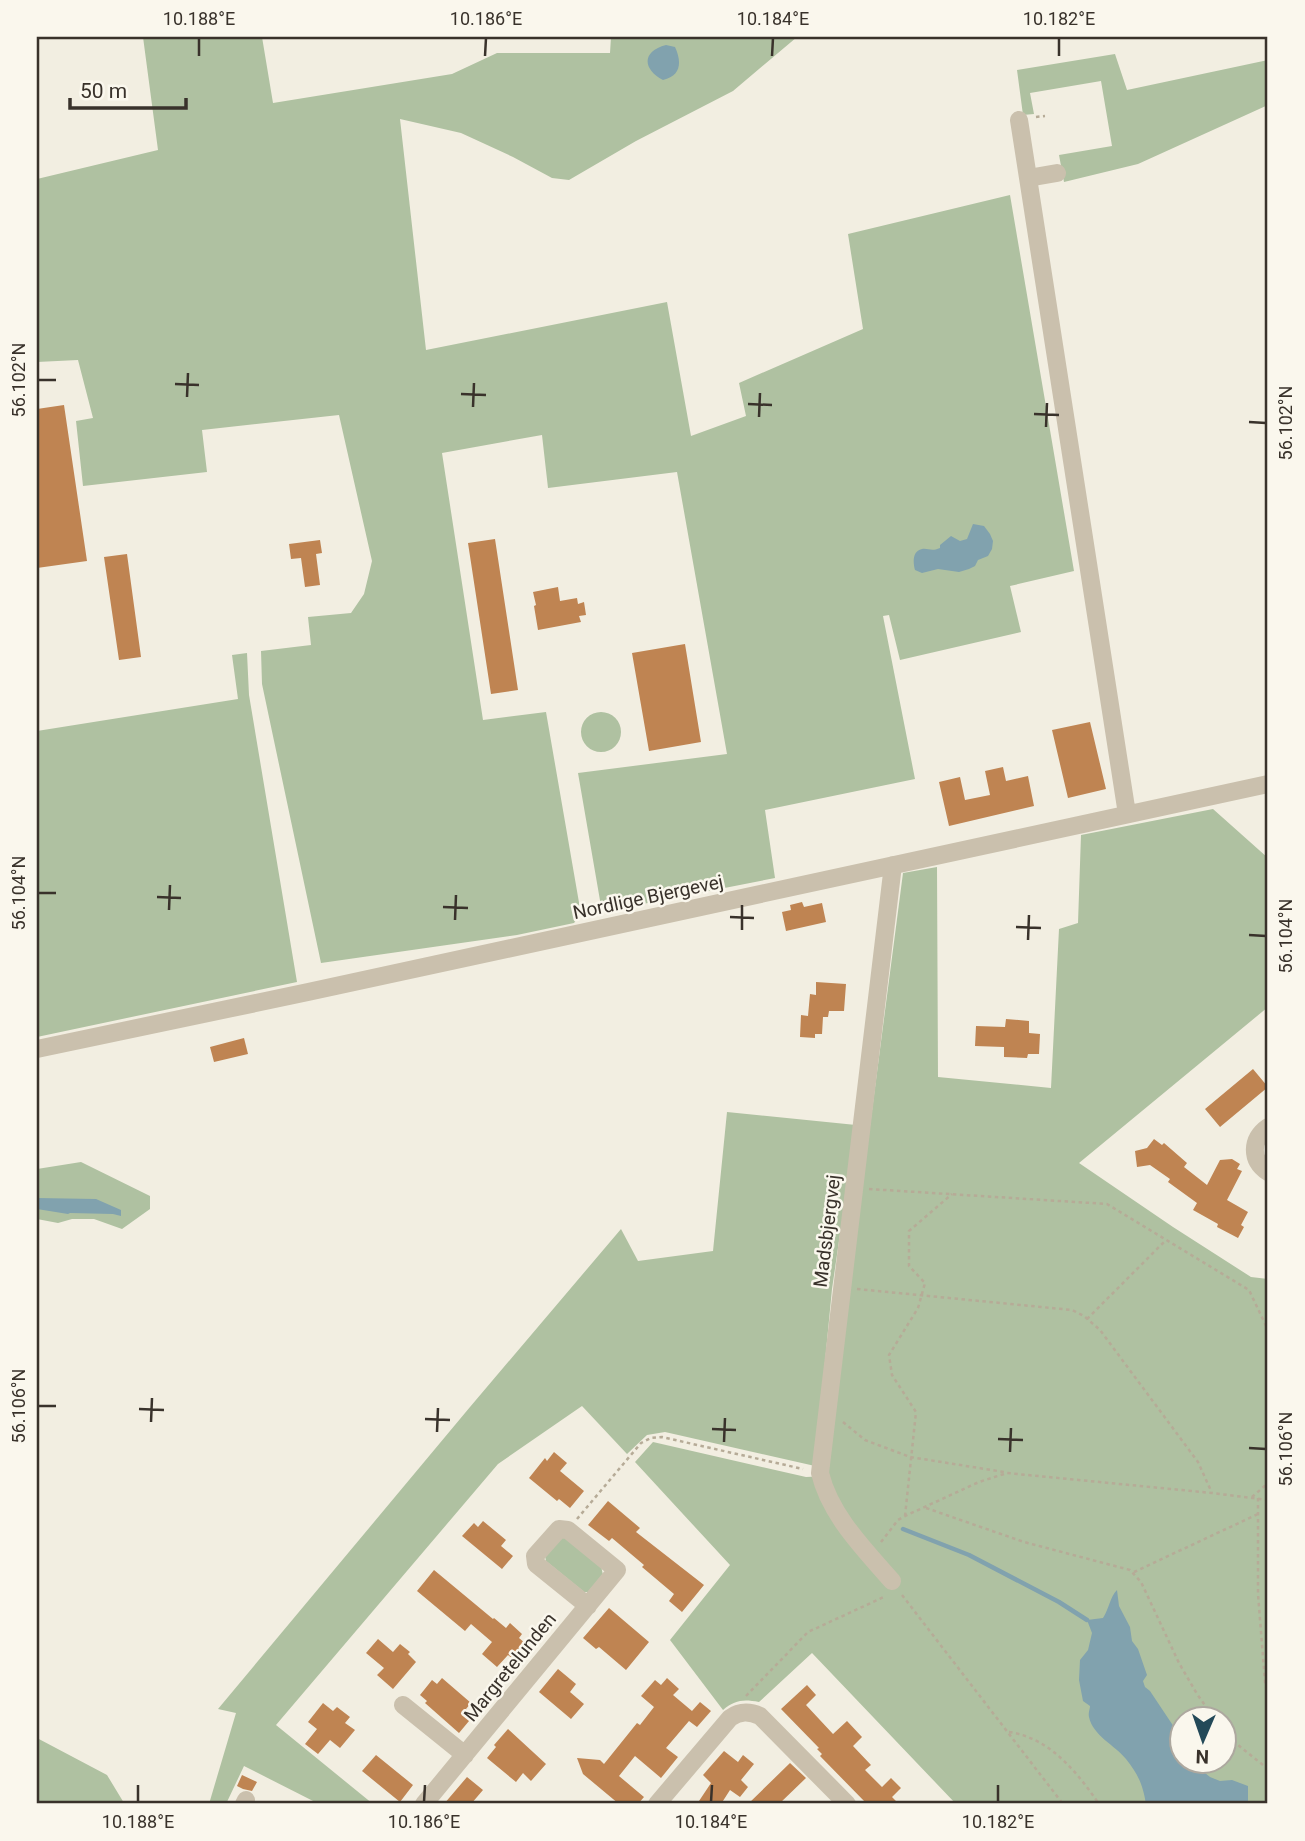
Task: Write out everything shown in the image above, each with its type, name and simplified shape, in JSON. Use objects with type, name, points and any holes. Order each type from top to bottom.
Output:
[{"type":"street","points":[[1019,120],[1127,814]]},
{"type":"street","points":[[1028,178],[1057,173]]},
{"type":"street","name":"Nordlige Bjergevej","points":[[37,1049],[1268,784]]},
{"type":"street","name":"Madsbjergvej","points":[[892,865],[820,1473],[828,1498],[851,1533],[895,1586]]},
{"type":"street","points":[[1268,1127],[1261,1133],[1255,1148],[1258,1163],[1268,1172]]},
{"type":"street","points":[[568,1530],[559,1529],[535,1556],[536,1564],[588,1606]]},
{"type":"street","name":"Margretelunden","points":[[424,1804],[617,1570],[568,1530]]},
{"type":"street","points":[[403,1705],[465,1755]]},
{"type":"street","points":[[657,1804],[730,1718],[743,1712],[760,1716],[847,1804]]},
{"type":"path","points":[[853,1188],[1107,1204],[1249,1290],[1268,1330]]},
{"type":"path","points":[[905,1516],[916,1412],[892,1375],[889,1355],[918,1308],[925,1283],[909,1266],[909,1231],[952,1194]]},
{"type":"path","points":[[1087,1319],[1166,1240]]},
{"type":"path","points":[[841,1288],[1072,1310],[1100,1329],[1198,1462],[1212,1493]]},
{"type":"path","points":[[827,1409],[865,1440],[910,1457],[1007,1473],[1268,1500]]},
{"type":"path","points":[[568,1530],[641,1443],[651,1438],[662,1437],[820,1473]]},
{"type":"path","points":[[870,1555],[898,1520],[979,1482],[1007,1473]]},
{"type":"path","points":[[1252,1497],[1268,1483]]},
{"type":"path","points":[[1258,1498],[1258,1594],[1268,1696]]},
{"type":"path","points":[[923,1507],[1024,1542],[1130,1570],[1141,1582],[1179,1663],[1204,1704]]},
{"type":"path","points":[[1132,1573],[1258,1514]]},
{"type":"path","points":[[743,1712],[742,1700],[808,1632],[895,1586],[1063,1804]]},
{"type":"path","points":[[1007,1732],[1024,1734],[1041,1743],[1071,1766],[1099,1804]]},
{"type":"path","points":[[1238,1745],[1268,1769]]},
{"type":"green space","points":[[143,37],[262,37],[273,103],[452,74],[497,53],[610,53],[611,37],[797,37],[733,91],[636,141],[569,180],[552,178],[461,133],[400,119],[426,350],[667,302],[691,436],[746,416],[739,383],[863,329],[848,234],[1010,195],[1074,571],[1010,586],[1021,632],[900,660],[889,615],[883,616],[915,779],[765,810],[775,878],[602,912],[578,773],[727,754],[677,472],[548,488],[542,435],[442,453],[483,720],[546,712],[581,914],[574,923],[517,935],[321,963],[262,684],[261,651],[311,645],[308,617],[351,613],[364,594],[372,561],[339,415],[202,430],[207,472],[83,486],[76,421],[93,418],[78,360],[37,362],[37,179],[158,150]]},
{"type":"green space","points":[[1115,54],[1127,90],[1268,60],[1268,105],[1138,164],[1064,182],[1059,155],[1112,146],[1101,81],[1030,93],[1034,114],[1023,115],[1017,70]]},
{"type":"green space","points":[[247,653],[249,695],[297,982],[37,1037],[37,731],[238,699],[232,655]]},
{"type":"green space","points":[[601,712],[615,718],[621,732],[615,746],[601,752],[587,746],[581,732],[587,718]]},
{"type":"green space","points":[[1213,809],[1268,858],[1268,1007],[1079,1163],[1251,1277],[1268,1279],[1268,1804],[956,1804],[812,1653],[759,1702],[740,1701],[723,1710],[670,1640],[730,1565],[635,1462],[653,1442],[806,1477],[828,1476],[903,873],[937,867],[938,1077],[1051,1088],[1059,929],[1078,923],[1081,835]]},
{"type":"green space","points":[[727,1112],[856,1125],[832,1289],[815,1466],[665,1432],[647,1435],[627,1454],[582,1406],[498,1464],[276,1725],[373,1804],[319,1804],[244,1766],[226,1804],[209,1804],[236,1713],[218,1709],[621,1229],[638,1261],[713,1251]]},
{"type":"green space","points":[[81,1162],[150,1196],[150,1209],[122,1229],[94,1219],[72,1219],[58,1223],[37,1219],[37,1169]]},
{"type":"green space","points":[[562,1538],[566,1538],[601,1566],[603,1575],[588,1592],[584,1592],[546,1561],[545,1556]]},
{"type":"green space","points":[[37,1738],[107,1775],[127,1804],[37,1804]]},
{"type":"water","points":[[666,45],[675,47],[679,63],[677,72],[663,80],[651,71],[648,61],[652,51]]},
{"type":"water","points":[[973,524],[984,526],[990,534],[993,541],[988,556],[978,560],[975,566],[959,572],[938,569],[922,573],[915,570],[916,552],[940,548],[951,536],[960,541],[967,539]]},
{"type":"water","points":[[37,1198],[96,1199],[121,1210],[121,1216],[68,1214],[37,1209]]},
{"type":"water","points":[[1117,1590],[1119,1606],[1130,1627],[1132,1641],[1138,1649],[1147,1675],[1143,1681],[1145,1687],[1168,1718],[1168,1774],[1206,1774],[1220,1781],[1232,1780],[1248,1786],[1248,1804],[1146,1804],[1142,1785],[1134,1770],[1091,1724],[1090,1706],[1083,1701],[1079,1680],[1080,1660],[1088,1650],[1092,1633],[1087,1620],[1103,1618]]},
{"type":"building","points":[[64,405],[87,561],[37,568],[37,409]]},
{"type":"building","points":[[495,539],[518,690],[491,694],[468,543]]},
{"type":"building","points":[[320,540],[322,553],[316,554],[320,585],[305,587],[301,558],[291,559],[289,544]]},
{"type":"building","points":[[127,554],[141,657],[119,660],[104,557]]},
{"type":"building","points":[[558,587],[560,601],[577,598],[578,604],[584,602],[586,615],[579,616],[581,622],[538,630],[533,592]]},
{"type":"building","points":[[685,644],[701,742],[649,751],[632,653]]},
{"type":"building","points":[[1090,722],[1106,789],[1068,798],[1052,730]]},
{"type":"building","points":[[1003,767],[1006,781],[1028,776],[1034,806],[949,826],[939,782],[960,777],[965,800],[990,795],[985,771]]},
{"type":"building","points":[[802,902],[804,907],[822,903],[826,922],[786,931],[782,912],[791,910],[790,905]]},
{"type":"building","points":[[816,982],[846,984],[844,1011],[829,1011],[828,1017],[823,1017],[822,1034],[815,1034],[815,1038],[800,1037],[801,1015],[808,1016],[810,994],[816,995]]},
{"type":"building","points":[[1006,1019],[1029,1021],[1029,1033],[1040,1034],[1039,1054],[1028,1054],[1027,1058],[1004,1057],[1004,1047],[975,1046],[976,1026],[1005,1027]]},
{"type":"building","points":[[244,1038],[248,1054],[214,1062],[210,1047]]},
{"type":"building","points":[[1253,1069],[1268,1087],[1220,1127],[1205,1109]]},
{"type":"building","points":[[1154,1139],[1162,1145],[1164,1143],[1187,1163],[1184,1167],[1207,1185],[1220,1160],[1232,1159],[1240,1164],[1237,1169],[1242,1171],[1227,1200],[1248,1212],[1238,1238],[1193,1210],[1197,1203],[1168,1182],[1170,1179],[1150,1165],[1137,1167],[1135,1151],[1147,1148]]},
{"type":"building","points":[[554,1452],[567,1463],[560,1471],[584,1491],[570,1508],[529,1478],[545,1458],[547,1461]]},
{"type":"building","points":[[608,1501],[640,1528],[636,1532],[704,1585],[682,1612],[669,1601],[674,1594],[642,1567],[644,1565],[612,1538],[609,1541],[588,1525]]},
{"type":"building","points":[[483,1521],[506,1540],[501,1546],[513,1556],[502,1569],[462,1536],[474,1523],[478,1527]]},
{"type":"building","points":[[434,1570],[493,1619],[506,1628],[510,1623],[522,1634],[519,1638],[531,1648],[519,1664],[508,1655],[497,1667],[482,1654],[492,1642],[471,1624],[465,1631],[417,1591]]},
{"type":"building","points":[[609,1608],[649,1642],[626,1670],[599,1647],[596,1649],[583,1638]]},
{"type":"building","points":[[378,1639],[393,1652],[400,1644],[410,1652],[408,1654],[416,1662],[393,1689],[377,1675],[384,1668],[366,1653]]},
{"type":"building","points":[[558,1669],[576,1684],[570,1692],[584,1704],[571,1719],[539,1692]]},
{"type":"building","points":[[442,1678],[471,1703],[466,1709],[474,1715],[459,1733],[425,1703],[427,1701],[420,1695],[432,1680],[437,1684]]},
{"type":"building","points":[[667,1678],[679,1689],[673,1695],[692,1711],[700,1702],[711,1711],[697,1727],[689,1721],[666,1748],[678,1757],[661,1778],[635,1756],[619,1776],[644,1797],[638,1804],[619,1804],[583,1774],[577,1758],[600,1760],[604,1764],[637,1723],[640,1725],[654,1707],[641,1696],[655,1680],[661,1685]]},
{"type":"building","points":[[807,1685],[816,1695],[806,1705],[833,1734],[847,1721],[862,1737],[853,1746],[871,1765],[865,1770],[882,1787],[891,1778],[901,1788],[892,1797],[899,1804],[867,1804],[820,1756],[822,1754],[817,1749],[819,1748],[781,1709]]},
{"type":"building","points":[[323,1703],[333,1711],[337,1707],[350,1717],[345,1723],[355,1730],[340,1748],[330,1740],[318,1754],[305,1744],[317,1729],[308,1722]]},
{"type":"building","points":[[508,1729],[546,1764],[531,1781],[523,1773],[516,1782],[487,1758]]},
{"type":"building","points":[[724,1751],[738,1762],[743,1755],[754,1764],[741,1780],[748,1787],[740,1797],[730,1790],[721,1804],[697,1804],[711,1783],[703,1775]]},
{"type":"building","points":[[376,1755],[413,1785],[400,1802],[362,1771]]},
{"type":"building","points":[[790,1763],[806,1778],[779,1804],[748,1804]]},
{"type":"building","points":[[242,1775],[257,1782],[252,1791],[237,1786]]},
{"type":"building","points":[[467,1777],[483,1790],[471,1804],[444,1804]]},
{"type":"waterway","points":[[903,1529],[969,1555],[1059,1602],[1087,1620]]}]
